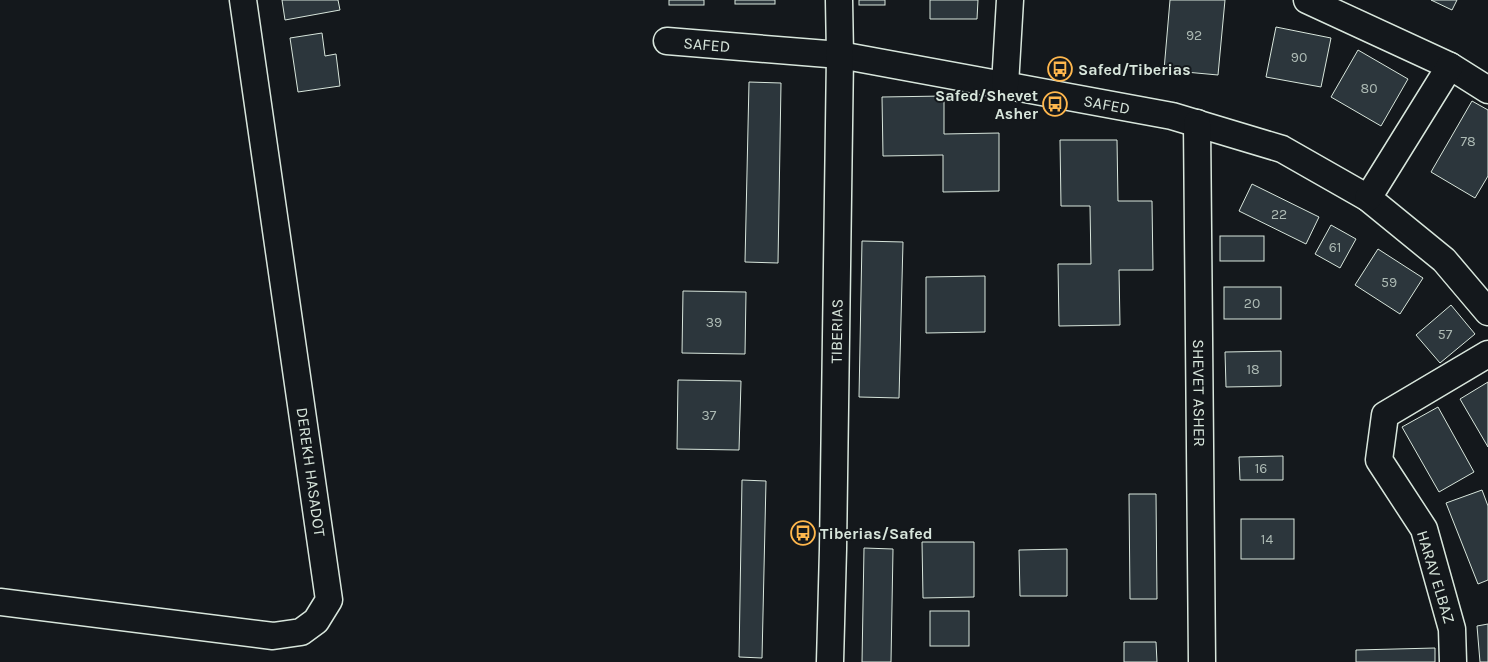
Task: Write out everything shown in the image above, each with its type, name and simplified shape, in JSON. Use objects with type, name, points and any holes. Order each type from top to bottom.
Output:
[{"type":"street","name":"DEREKH HASADOT","points":[[0,602],[273,636],[301,632],[316,621],[330,600],[243,0]]},
{"type":"street","name":"TIBERIAS","points":[[830,662],[840,55],[839,0]]},
{"type":"street","points":[[1005,85],[1010,0]]},
{"type":"street","points":[[1307,0],[1450,66],[1488,90]]},
{"type":"street","name":"SAFED","points":[[667,42],[840,55],[1172,116],[1282,150],[1368,198],[1444,260],[1488,312]]},
{"type":"street","points":[[1368,198],[1450,66]]},
{"type":"street","name":"SHEVET ASHER","points":[[1197,123],[1202,662]]},
{"type":"street","name":"HARAV ELBAZ","points":[[1453,662],[1452,629],[1424,529],[1379,460],[1380,451],[1385,415],[1488,354]]},
{"type":"building","points":[[282,0],[338,0],[340,10],[285,20]]},
{"type":"building","points":[[669,0],[704,0],[704,5],[669,5]]},
{"type":"building","points":[[735,0],[775,0],[775,4],[735,4]]},
{"type":"building","points":[[859,0],[885,0],[885,5],[859,5]]},
{"type":"building","points":[[930,0],[978,0],[977,19],[930,19]]},
{"type":"building","points":[[1170,0],[1225,0],[1218,75],[1164,70]]},
{"type":"building","points":[[1431,0],[1457,0],[1452,10]]},
{"type":"building","points":[[1276,27],[1331,38],[1321,87],[1266,77]]},
{"type":"building","points":[[322,33],[325,56],[336,54],[340,86],[298,92],[290,38]]},
{"type":"building","points":[[1358,50],[1408,79],[1381,126],[1331,97]]},
{"type":"building","points":[[749,82],[781,83],[778,263],[745,262]]},
{"type":"building","points":[[944,96],[944,134],[999,133],[999,191],[943,192],[943,155],[883,156],[882,97]]},
{"type":"building","points":[[1472,101],[1488,110],[1488,176],[1475,198],[1431,172]]},
{"type":"building","points":[[1060,140],[1117,140],[1118,201],[1152,201],[1153,270],[1119,270],[1120,325],[1059,326],[1058,264],[1091,264],[1090,206],[1061,206]]},
{"type":"building","points":[[1252,184],[1319,217],[1306,244],[1239,211]]},
{"type":"building","points":[[1331,225],[1356,239],[1340,268],[1315,254]]},
{"type":"building","points":[[1220,236],[1264,236],[1264,261],[1220,261]]},
{"type":"building","points":[[862,241],[903,242],[899,398],[859,397]]},
{"type":"building","points":[[1378,249],[1423,278],[1400,314],[1355,285]]},
{"type":"building","points":[[985,276],[985,332],[926,333],[926,277]]},
{"type":"building","points":[[1224,287],[1281,287],[1281,319],[1224,319]]},
{"type":"building","points":[[683,291],[746,292],[745,354],[682,353]]},
{"type":"building","points":[[1451,305],[1475,334],[1440,363],[1416,335]]},
{"type":"building","points":[[1281,351],[1281,386],[1226,387],[1225,352]]},
{"type":"building","points":[[678,380],[741,381],[739,450],[677,449]]},
{"type":"building","points":[[1488,382],[1488,447],[1460,399]]},
{"type":"building","points":[[1438,407],[1474,472],[1439,492],[1402,427]]},
{"type":"building","points":[[1283,456],[1283,480],[1240,480],[1239,457]]},
{"type":"building","points":[[742,480],[766,481],[762,658],[739,657]]},
{"type":"building","points":[[1482,490],[1488,506],[1488,580],[1478,584],[1446,503]]},
{"type":"building","points":[[1129,494],[1156,494],[1157,599],[1130,599]]},
{"type":"building","points":[[1241,519],[1294,519],[1294,559],[1241,559]]},
{"type":"building","points":[[922,542],[974,542],[974,597],[923,598]]},
{"type":"building","points":[[864,548],[893,549],[891,662],[862,662]]},
{"type":"building","points":[[1067,549],[1067,596],[1020,596],[1019,550]]},
{"type":"building","points":[[930,611],[969,611],[969,646],[930,646]]},
{"type":"building","points":[[1488,624],[1488,662],[1480,662],[1477,626]]},
{"type":"building","points":[[1124,642],[1156,642],[1157,662],[1124,662]]},
{"type":"building","points":[[1435,648],[1435,662],[1356,662],[1356,650]]},
{"type":"place","name":"Safed/Tiberias","points":[[1060,69]]},
{"type":"place","name":"Safed/Shevet Asher","points":[[1055,104]]},
{"type":"place","name":"Tiberias/Safed","points":[[803,533]]}]
